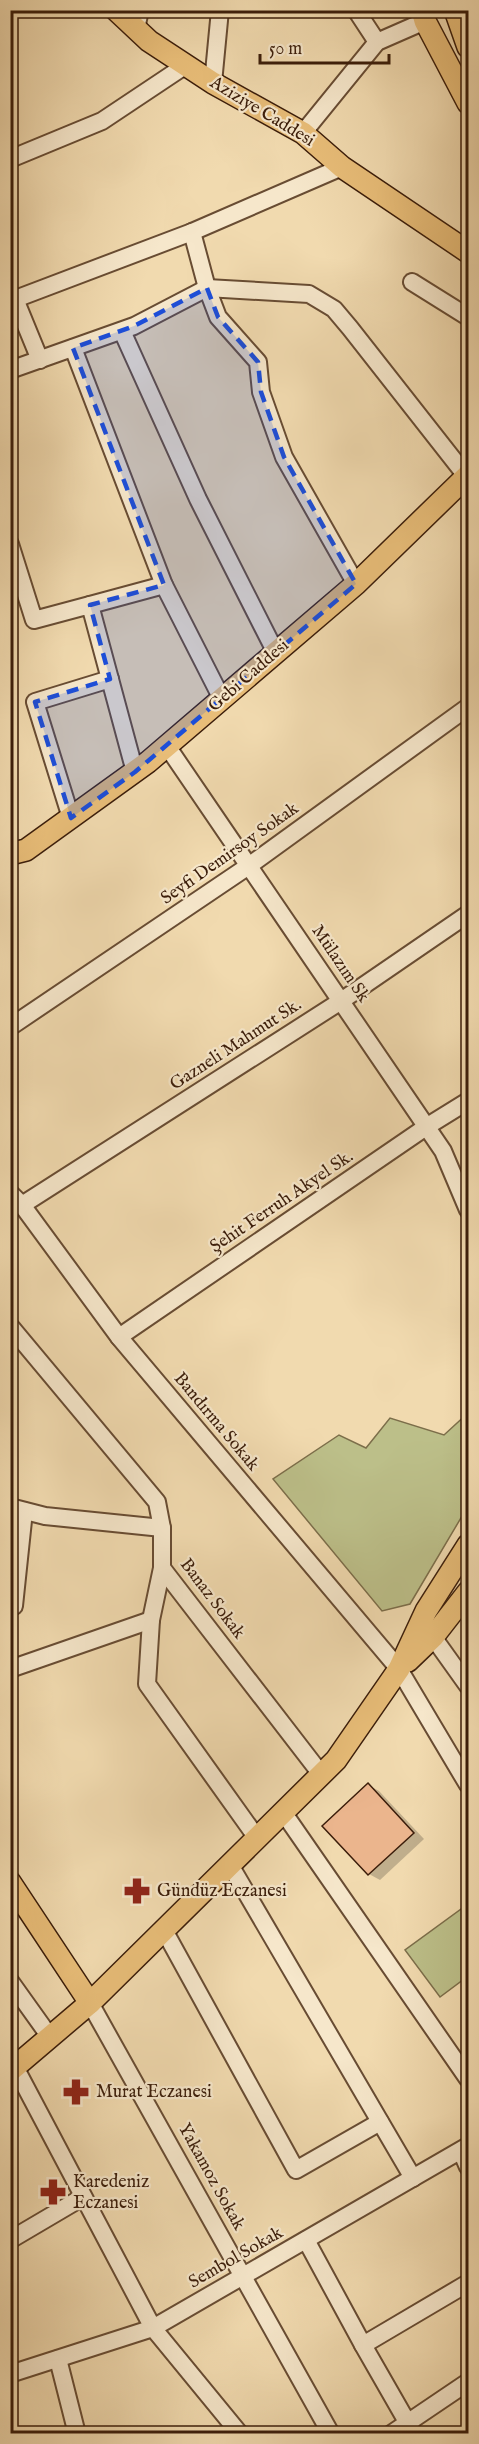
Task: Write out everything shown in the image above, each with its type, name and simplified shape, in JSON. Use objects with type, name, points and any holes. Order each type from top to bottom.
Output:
[{"type":"main road","name":"Aziziye Caddesi","points":[[116,10],[138,20],[149,41],[213,83],[303,133],[342,167],[468,252]]},
{"type":"main road","points":[[455,10],[468,47]]},
{"type":"main road","points":[[421,14],[468,102]]},
{"type":"main road","name":"Gebi Caddesi","points":[[10,854],[26,850],[167,746],[356,584],[468,476]]},
{"type":"main road","points":[[13,2069],[90,2003],[336,1760],[399,1669],[426,1611],[468,1545]]},
{"type":"main road","points":[[399,1669],[433,1637],[468,1592]]},
{"type":"main road","points":[[10,1882],[90,2003]]},
{"type":"street","points":[[213,83],[220,10]]},
{"type":"street","points":[[356,10],[377,42]]},
{"type":"street","points":[[303,133],[377,42],[421,14]]},
{"type":"street","points":[[10,159],[102,121],[186,65]]},
{"type":"street","points":[[40,360],[13,300],[192,232],[342,167]]},
{"type":"street","points":[[192,232],[207,288],[218,317],[258,362],[261,392],[284,457],[356,584]]},
{"type":"street","points":[[412,282],[468,317]]},
{"type":"street","points":[[10,370],[122,331],[207,288],[309,294],[334,309],[468,476]]},
{"type":"street","points":[[122,331],[198,500],[276,652]]},
{"type":"street","points":[[73,348],[164,585],[222,699]]},
{"type":"street","points":[[10,544],[34,620],[164,585]]},
{"type":"street","points":[[90,605],[135,771]]},
{"type":"street","points":[[71,818],[35,702],[110,679]]},
{"type":"street","name":"Seyfi Demirsoy Sokak","points":[[10,1027],[250,866],[468,707]]},
{"type":"street","name":"Mülazım Sk","points":[[167,746],[442,1151],[468,1210]]},
{"type":"street","name":"Gazneli Mahmut Sk.","points":[[16,1199],[340,1001],[468,914]]},
{"type":"street","name":"Şehit Ferruh Akyel Sk.","points":[[119,1337],[426,1127],[468,1101]]},
{"type":"street","name":"Bandırma Sokak","points":[[16,1199],[119,1337],[399,1669],[468,1785]]},
{"type":"street","name":"Banaz Sokak","points":[[10,1326],[157,1502],[162,1528],[162,1568],[321,1774]]},
{"type":"street","points":[[14,1606],[17,1509],[162,1528]]},
{"type":"street","points":[[162,1568],[151,1620],[147,1684],[257,1838]]},
{"type":"street","points":[[10,1669],[151,1620]]},
{"type":"street","points":[[433,1637],[468,1686]]},
{"type":"street","points":[[283,1812],[468,2079]]},
{"type":"street","points":[[230,1865],[413,2178]]},
{"type":"street","points":[[164,1930],[296,2170],[380,2122]]},
{"type":"street","points":[[10,1981],[50,2037]]},
{"type":"street","name":"Yakamoz Sokak","points":[[90,2003],[331,2433]]},
{"type":"street","points":[[13,2069],[153,2328],[233,2432]]},
{"type":"street","points":[[465,2149],[468,2167]]},
{"type":"street","name":"Sembol Sokak","points":[[10,2374],[153,2328],[465,2149]]},
{"type":"street","points":[[10,2240],[83,2197]]},
{"type":"street","points":[[306,2240],[411,2428]]},
{"type":"street","points":[[363,2345],[468,2283]]},
{"type":"street","points":[[58,2359],[77,2433]]},
{"type":"street","points":[[391,2433],[411,2428],[468,2382]]},
{"type":"highlighted area","points":[[207,288],[218,317],[258,362],[261,392],[284,457],[356,584],[135,772],[71,818],[35,702],[110,679],[90,605],[164,585],[73,348],[134,326]]},
{"type":"green space","points":[[468,1413],[468,1506],[410,1604],[382,1611],[273,1479],[339,1435],[366,1448],[390,1418],[444,1435]]},
{"type":"green space","points":[[468,1904],[468,1976],[440,1997],[405,1950]]},
{"type":"building","points":[[368,1783],[414,1833],[368,1875],[322,1826]]},
{"type":"place","name":"Gündüz Eczanesi","points":[[137,1891]]},
{"type":"place","name":"Murat Eczanesi","points":[[76,2092]]},
{"type":"place","name":"Karedeniz Eczanesi","points":[[53,2192]]}]
